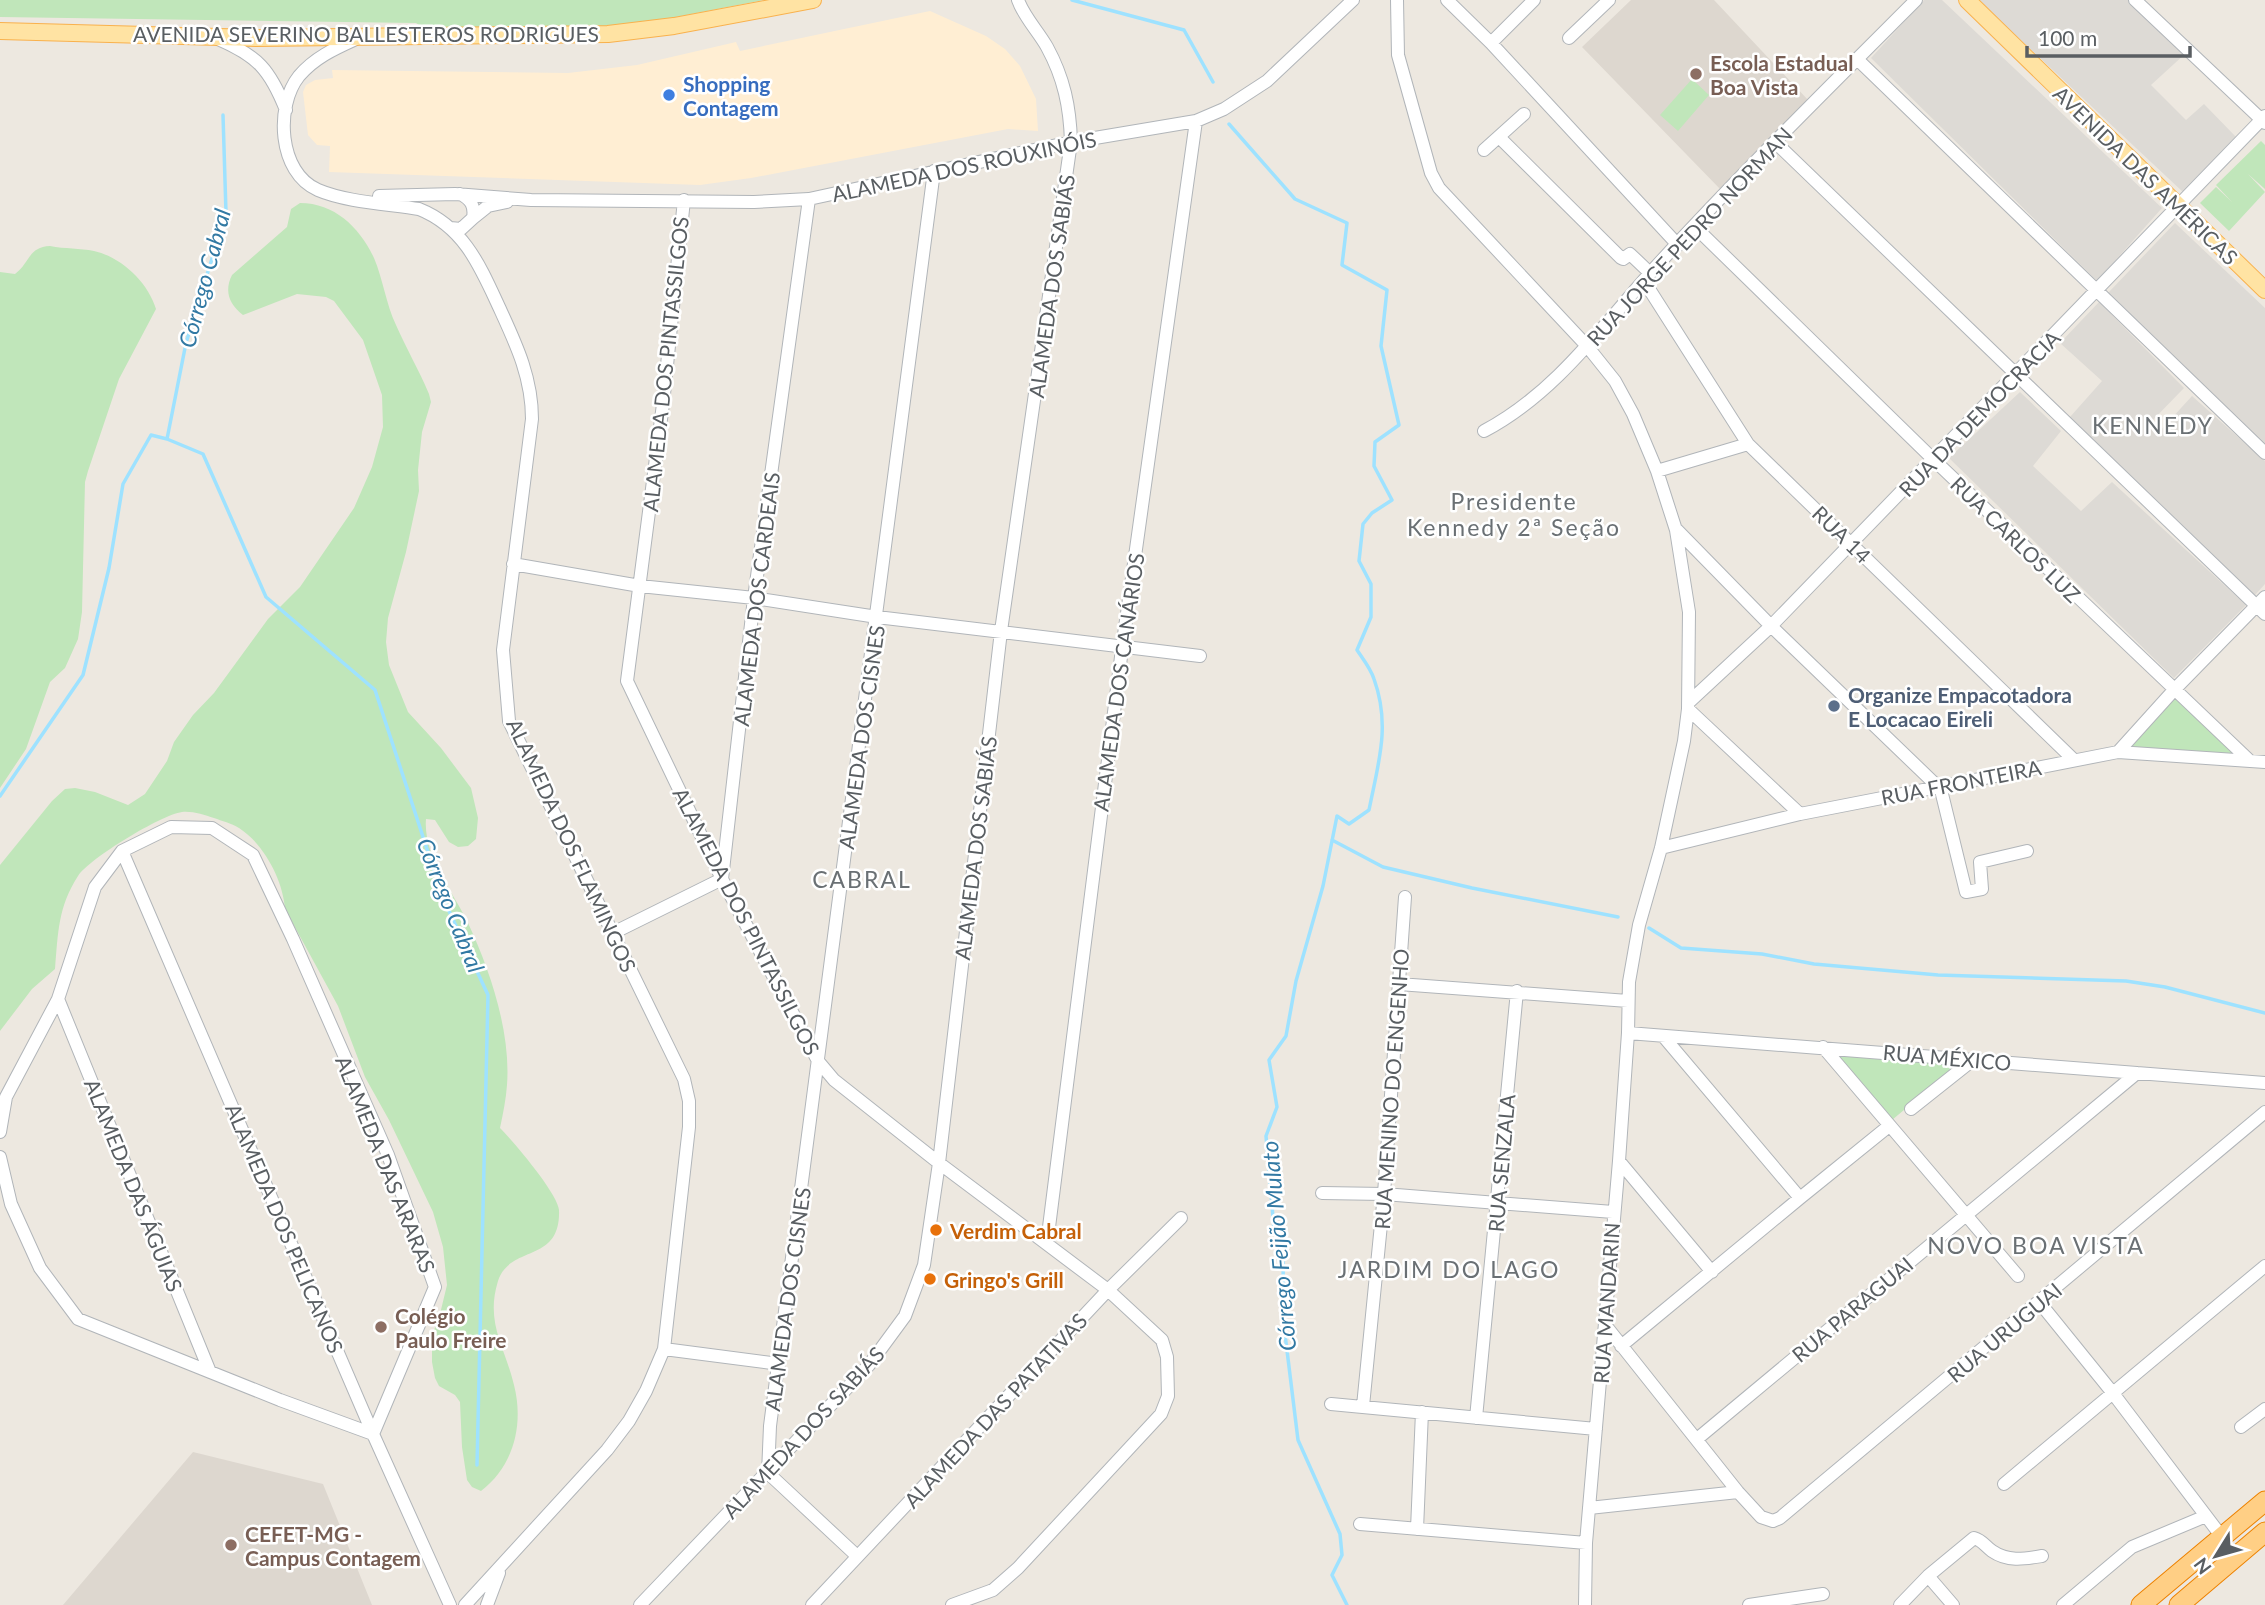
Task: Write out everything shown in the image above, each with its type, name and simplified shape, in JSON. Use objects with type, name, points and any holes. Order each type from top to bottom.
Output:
[{"type":"highway","points":[[2141,1605],[2265,1501]]},
{"type":"highway","points":[[2179,1605],[2265,1532]]},
{"type":"main road","name":"AVENIDA SEVERINO BALLESTEROS RODRIGUES","points":[[0,31],[257,38],[608,34],[674,26],[813,0]]},
{"type":"main road","name":"AVENIDA DAS AMÉRICAS","points":[[1967,0],[2265,290]]},
{"type":"street","name":"ALAMEDA DOS SABIÁS","points":[[640,1605],[869,1365],[905,1315],[924,1265],[939,1163],[1001,631],[1071,142],[1070,112],[1063,80],[1047,46],[1021,9],[1018,0]]},
{"type":"street","name":"ALAMEDA DOS ROUXINÓIS","points":[[349,197],[455,195],[531,200],[754,202],[809,199],[1071,142],[1196,121],[1236,102],[1267,81],[1353,0]]},
{"type":"street","name":"RUA MANDARIN","points":[[1396,0],[1398,55],[1435,181],[1587,346],[1615,381],[1633,414],[1657,471],[1676,530],[1689,612],[1688,706],[1684,741],[1661,848],[1639,925],[1628,1001],[1619,1161],[1586,1543],[1585,1605]]},
{"type":"street","points":[[1447,0],[1491,43],[1678,244]]},
{"type":"street","points":[[1491,43],[1534,0]]},
{"type":"street","points":[[1569,38],[1609,0]]},
{"type":"street","name":"RUA JORGE PEDRO NORMAN","points":[[1484,431],[1522,408],[1587,346],[1678,244],[1916,0]]},
{"type":"street","points":[[2135,0],[2264,120]]},
{"type":"street","name":"ALAMEDA DOS ROUXINÓIS","points":[[208,35],[240,48],[257,60],[274,80],[286,110]]},
{"type":"street","name":"ALAMEDA DOS ROUXINÓIS","points":[[358,37],[316,59],[291,87],[284,140],[287,156],[298,175],[316,189],[419,209],[446,225]]},
{"type":"street","points":[[1857,59],[2265,453]]},
{"type":"street","points":[[1484,150],[1524,114]]},
{"type":"street","name":"RUA DA DEMOCRACIA","points":[[1688,706],[1771,626],[2264,120]]},
{"type":"street","name":"ALAMEDA DOS CANÁRIOS","points":[[1047,1243],[1122,649],[1196,121]]},
{"type":"street","points":[[1500,138],[1621,258],[1630,254],[1647,277]]},
{"type":"street","points":[[1775,142],[2016,375],[2262,606],[2174,690],[2118,752]]},
{"type":"street","name":"ALAMEDA DOS CISNES","points":[[768,1473],[770,1426],[934,171]]},
{"type":"street","points":[[455,195],[470,201],[474,212],[472,220],[461,229],[446,225],[439,207],[444,198],[455,195]]},
{"type":"street","name":"ALAMEDA DOS CARDEAIS","points":[[722,879],[754,598],[809,199]]},
{"type":"street","name":"ALAMEDA DOS ROUXINÓIS","points":[[472,220],[494,204],[531,200]]},
{"type":"street","name":"ALAMEDA DOS PINTASSILGOS","points":[[684,200],[663,404],[627,681],[722,879],[818,1061],[834,1080],[939,1163],[1108,1290],[1162,1339],[1167,1357],[1168,1396],[1161,1414],[1018,1568],[993,1590],[952,1605]]},
{"type":"street","name":"ALAMEDA DOS FLAMINGOS","points":[[472,220],[475,257]]},
{"type":"street","name":"ALAMEDA DOS FLAMINGOS","points":[[446,225],[475,257],[522,355],[533,398],[503,650],[509,721],[684,1079],[689,1101],[689,1127],[664,1349],[646,1391],[629,1421],[607,1450],[465,1605]]},
{"type":"street","name":"RUA CARLOS LUZ","points":[[1695,227],[1934,460],[2250,761]]},
{"type":"street","name":"RUA 14","points":[[1647,277],[1748,444],[2074,760]]},
{"type":"street","points":[[1657,471],[1748,444]]},
{"type":"street","points":[[1676,530],[1771,626],[1940,786],[1966,892],[1982,889],[1980,862],[2026,851]]},
{"type":"street","points":[[513,564],[640,586],[754,598],[1122,649],[1200,656]]},
{"type":"street","points":[[1688,706],[1800,814]]},
{"type":"street","name":"RUA FRONTEIRA","points":[[1661,848],[1800,814],[2118,752],[2265,762]]},
{"type":"street","name":"ALAMEDA DAS ARARAS","points":[[0,1132],[6,1097],[58,999],[95,887],[122,851],[171,827],[198,827],[212,828],[253,855],[388,1155],[435,1286],[373,1434]]},
{"type":"street","name":"ALAMEDA DOS PELICANOS","points":[[122,851],[373,1434],[450,1605]]},
{"type":"street","points":[[613,933],[722,879]]},
{"type":"street","name":"RUA MENINO DO ENGENHO","points":[[1363,1406],[1384,1194],[1405,897]]},
{"type":"street","points":[[1399,984],[1628,1001]]},
{"type":"street","name":"RUA SENZALA","points":[[1476,1418],[1517,991]]},
{"type":"street","name":"ALAMEDA DAS ÁGUIAS","points":[[58,999],[210,1371]]},
{"type":"street","name":"RUA MÉXICO","points":[[1628,1033],[2265,1083]]},
{"type":"street","points":[[1663,1036],[1800,1198]]},
{"type":"street","points":[[1824,1047],[2018,1276]]},
{"type":"street","points":[[1911,1109],[1973,1059]]},
{"type":"street","name":"RUA PARAGUAI","points":[[1697,1439],[2137,1073]]},
{"type":"street","name":"RUA URUGUAI","points":[[1738,1492],[1761,1517],[1773,1521],[1780,1518],[2265,1112]]},
{"type":"street","points":[[1621,1346],[1889,1126]]},
{"type":"street","points":[[0,1157],[11,1204],[40,1268],[78,1319],[280,1400],[373,1434]]},
{"type":"street","points":[[1619,1161],[1712,1272]]},
{"type":"street","points":[[1322,1193],[1384,1194],[1497,1205],[1613,1212]]},
{"type":"street","name":"ALAMEDA DAS PATATIVAS","points":[[812,1605],[1108,1290],[1181,1218]]},
{"type":"street","points":[[2004,1484],[2265,1266]]},
{"type":"street","points":[[2040,1303],[2112,1392],[2222,1537]]},
{"type":"street","points":[[1605,1326],[1738,1492]]},
{"type":"street","points":[[664,1349],[779,1364]]},
{"type":"street","points":[[1331,1404],[1596,1429]]},
{"type":"street","points":[[2241,1427],[2265,1409]]},
{"type":"street","points":[[1417,1529],[1422,1412]]},
{"type":"street","points":[[768,1473],[857,1556]]},
{"type":"street","points":[[1589,1508],[1738,1492]]},
{"type":"street","points":[[2063,1605],[2132,1547],[2206,1516]]},
{"type":"street","points":[[1360,1524],[1586,1543]]},
{"type":"street","points":[[1900,1605],[1928,1576],[1976,1538],[1993,1552],[2012,1560],[2042,1556]]},
{"type":"street","points":[[487,1605],[502,1565]]},
{"type":"street","points":[[1928,1576],[1953,1605]]},
{"type":"street","points":[[1749,1605],[1823,1594]]},
{"type":"shaded area","name":"Escola Estadual Boa Vista","points":[[1631,0],[1714,0],[1809,101],[1721,190],[1582,47]]},
{"type":"shaded area","points":[[1924,0],[1942,0],[2162,208],[2097,281],[1871,58]]},
{"type":"shaded area","points":[[1978,0],[2131,0],[2186,53],[2151,85],[2186,120],[2204,104],[2237,138],[2184,193]]},
{"type":"shaded area","name":"Shopping Contagem","points":[[930,11],[986,36],[1005,49],[1020,66],[1036,99],[1038,131],[1008,129],[751,178],[700,185],[329,172],[330,146],[317,145],[308,135],[303,92],[306,85],[315,80],[333,78],[332,70],[568,73],[637,65],[736,42],[740,51]]},
{"type":"shaded area","points":[[2175,223],[2265,308],[2265,443],[2108,293]]},
{"type":"shaded area","points":[[2099,302],[2184,388],[2151,422],[2159,432],[2192,396],[2265,461],[2265,584],[2255,595],[2070,417],[2102,381],[2060,343]]},
{"type":"shaded area","points":[[2020,392],[2061,431],[2033,466],[2081,511],[2112,482],[2246,605],[2174,678],[1949,458]]},
{"type":"shaded area","name":"CEFET-MG - Campus Contagem","points":[[193,1452],[323,1484],[372,1605],[63,1605]]},
{"type":"green space","points":[[0,0],[764,0],[671,18],[608,26],[425,29],[416,23],[0,17]]},
{"type":"green space","points":[[1692,79],[1709,95],[1678,131],[1660,115]]},
{"type":"green space","points":[[2261,141],[2265,145],[2265,189],[2248,174],[2265,192],[2229,231],[2200,203],[2216,187],[2232,202],[2216,185]]},
{"type":"green space","points":[[300,203],[313,204],[335,212],[354,227],[368,247],[380,274],[393,317],[429,394],[431,402],[422,432],[418,470],[419,491],[388,618],[386,642],[389,665],[408,712],[441,748],[471,788],[478,818],[476,839],[468,846],[458,847],[449,842],[435,820],[426,819],[426,833],[440,873],[476,941],[497,1002],[506,1044],[507,1065],[507,1090],[500,1128],[543,1180],[559,1210],[552,1239],[513,1262],[504,1270],[498,1281],[495,1322],[514,1385],[517,1429],[509,1457],[492,1481],[481,1491],[472,1487],[467,1480],[460,1402],[455,1395],[439,1386],[432,1362],[432,1335],[447,1285],[443,1247],[433,1212],[365,1077],[338,1006],[285,909],[271,864],[248,835],[226,822],[182,812],[143,829],[96,859],[78,876],[66,899],[60,921],[55,969],[32,989],[0,1031],[0,865],[65,789],[95,792],[128,805],[145,794],[167,761],[174,742],[193,715],[214,693],[268,619],[300,587],[354,508],[372,467],[383,427],[382,395],[363,340],[334,301],[326,297],[297,294],[243,315],[229,297],[228,286],[232,275],[287,227],[291,209]]},
{"type":"green space","points":[[50,246],[94,251],[114,259],[140,280],[156,309],[119,379],[85,482],[82,612],[78,639],[65,668],[50,682],[26,749],[0,788],[0,272],[15,274],[33,252]]},
{"type":"green space","points":[[2174,690],[2250,761],[2118,752]]},
{"type":"green space","points":[[1836,1052],[1959,1064],[1892,1120]]},
{"type":"waterway","name":"Córrego Feijão Mulato","points":[[1072,0],[1184,30],[1213,82]]},
{"type":"waterway","name":"Córrego Cabral","points":[[0,796],[83,675],[109,568],[123,484],[151,435],[167,439],[186,343],[226,213],[223,115]]},
{"type":"waterway","name":"Córrego Feijão Mulato","points":[[1229,124],[1295,199],[1347,223],[1342,265],[1387,290],[1381,346],[1399,425],[1375,442],[1374,466],[1392,500],[1372,513],[1363,524],[1359,561],[1371,584],[1371,617],[1357,650],[1373,675],[1382,713],[1376,777],[1369,810],[1349,824],[1337,816],[1323,886],[1296,981],[1286,1036],[1269,1060],[1277,1107],[1266,1136],[1274,1229],[1283,1262],[1284,1326],[1298,1440],[1340,1534],[1342,1555],[1332,1575],[1347,1605]]},
{"type":"waterway","name":"Córrego Cabral","points":[[167,439],[203,454],[266,597],[375,690],[443,898],[488,995],[477,1465]]},
{"type":"waterway","points":[[1332,840],[1383,867],[1618,917]]},
{"type":"waterway","points":[[1649,928],[1681,948],[1762,954],[1814,964],[1938,975],[2126,981],[2165,987],[2265,1013]]},
{"type":"place","name":"Escola Estadual Boa Vista","points":[[1696,74]]},
{"type":"place","name":"Shopping Contagem","points":[[669,95]]},
{"type":"place","name":"Organize Empacotadora E Locacao Eireli","points":[[1834,706]]},
{"type":"place","name":"Verdim Cabral","points":[[936,1230]]},
{"type":"place","name":"Gringo's Grill","points":[[930,1279]]},
{"type":"place","name":"Colégio Paulo Freire","points":[[381,1327]]},
{"type":"place","name":"CEFET-MG - Campus Contagem","points":[[231,1545]]},
{"type":"district","name":"KENNEDY","points":[[2153,425]]},
{"type":"district","name":"Presidente Kennedy 2ª Seção","points":[[1514,514]]},
{"type":"district","name":"CABRAL","points":[[862,879]]},
{"type":"district","name":"NOVO BOA VISTA","points":[[2036,1245]]},
{"type":"district","name":"JARDIM DO LAGO","points":[[1449,1269]]}]
